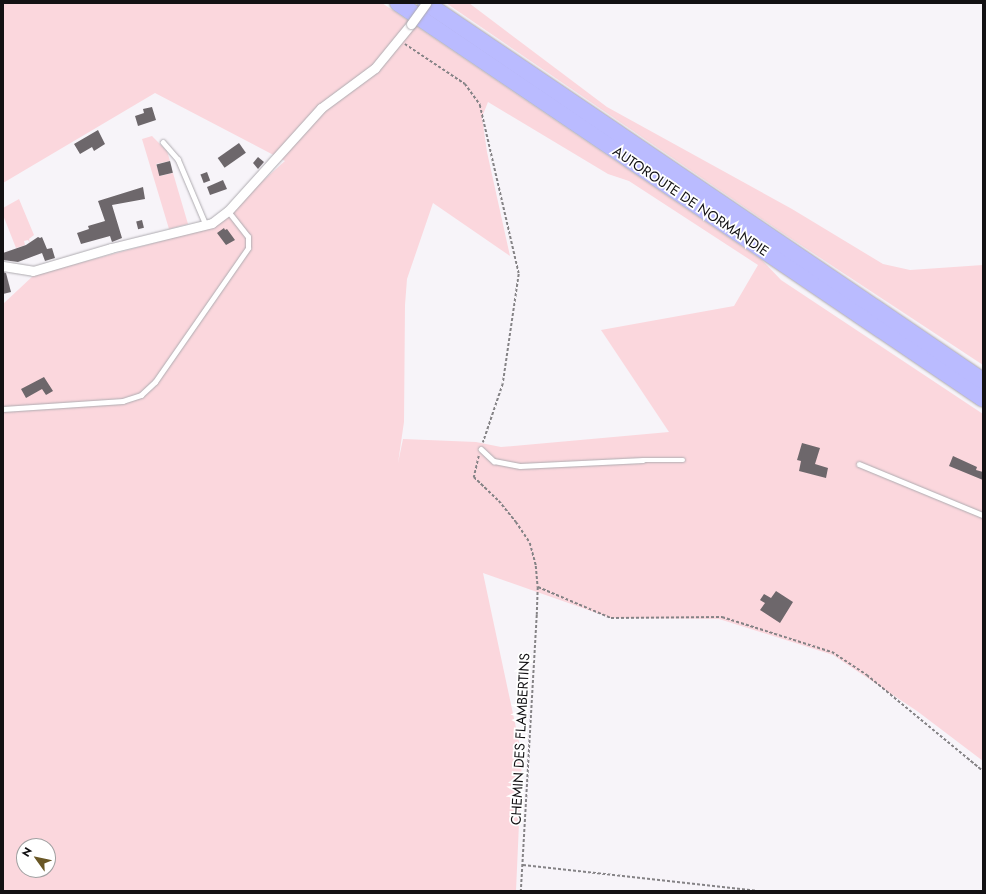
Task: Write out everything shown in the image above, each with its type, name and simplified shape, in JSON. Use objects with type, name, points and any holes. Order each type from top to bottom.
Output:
[{"type":"highway","name":"AUTOROUTE DE NORMANDIE","points":[[398,3],[983,399]]},
{"type":"highway","name":"AUTOROUTE DE NORMANDIE","points":[[426,3],[983,381]]},
{"type":"street","points":[[3,266],[33,271],[111,248],[212,224],[228,212],[321,108],[375,68],[426,3]]},
{"type":"lane","points":[[163,142],[178,159],[206,225]]},
{"type":"lane","points":[[3,408],[123,401],[141,395],[155,382],[248,248],[248,237],[228,212]]},
{"type":"lane","points":[[481,449],[494,461],[520,466],[643,460],[683,460]]},
{"type":"lane","points":[[859,464],[983,515]]},
{"type":"path","points":[[399,39],[465,84],[480,105],[518,274],[503,384],[481,449]]},
{"type":"path","name":"CHEMIN DES FLAMBERTINS","points":[[481,449],[474,477],[499,501],[516,522],[530,544],[536,566],[538,587],[521,891]]},
{"type":"path","points":[[538,587],[611,618],[722,617],[832,652],[867,675],[983,771]]},
{"type":"path","points":[[522,865],[757,891]]},
{"type":"shaded area","points":[[3,3],[382,3],[762,260],[781,280],[983,414],[983,761],[917,711],[833,655],[719,619],[611,618],[483,573],[522,756],[516,891],[3,891],[3,304],[34,275],[210,228],[285,161],[155,93],[3,183]],"holes":[[[488,102],[608,174],[629,181],[758,265],[734,306],[601,330],[669,432],[501,447],[476,442],[403,439],[398,463],[404,422],[405,305],[407,279],[433,203],[510,256],[487,152],[482,117]]]},
{"type":"shaded area","points":[[446,3],[469,3],[607,107],[792,209],[883,264],[910,270],[983,265],[983,365],[781,232]]},
{"type":"shaded area","points":[[152,136],[167,151],[170,161],[156,164],[160,176],[173,173],[188,224],[169,229],[142,139]]},
{"type":"shaded area","points":[[19,199],[34,235],[29,239],[30,243],[28,240],[24,241],[25,245],[16,248],[3,215],[3,208]]},
{"type":"building","points":[[152,107],[156,120],[138,126],[135,116],[144,113],[143,109]]},
{"type":"building","points":[[98,130],[105,144],[94,151],[92,147],[80,154],[74,144]]},
{"type":"building","points":[[239,143],[246,153],[225,168],[218,158]]},
{"type":"building","points":[[258,157],[264,162],[258,169],[253,163]]},
{"type":"building","points":[[170,161],[173,173],[159,176],[156,164]]},
{"type":"building","points":[[207,172],[210,180],[204,183],[200,175]]},
{"type":"building","points":[[223,180],[227,189],[210,195],[207,187]]},
{"type":"building","points":[[143,187],[145,199],[112,205],[122,238],[112,242],[110,236],[81,244],[77,233],[89,229],[88,226],[105,221],[98,201]]},
{"type":"building","points":[[142,220],[144,228],[138,229],[136,221]]},
{"type":"building","points":[[224,228],[225,230],[227,229],[235,240],[226,245],[217,233]]},
{"type":"building","points":[[38,237],[42,237],[47,249],[52,248],[55,258],[45,261],[42,253],[18,262],[3,260],[3,253],[26,245]]},
{"type":"building","points":[[3,272],[6,273],[11,292],[3,294]]},
{"type":"building","points":[[44,377],[53,391],[46,395],[42,389],[26,398],[21,389]]},
{"type":"building","points":[[802,443],[820,448],[815,464],[828,468],[826,478],[799,471],[801,461],[797,460]]},
{"type":"building","points":[[953,456],[977,467],[976,470],[983,472],[983,480],[949,466]]},
{"type":"building","points":[[776,591],[793,602],[780,623],[760,610],[765,603],[760,600],[764,594],[771,598]]}]
